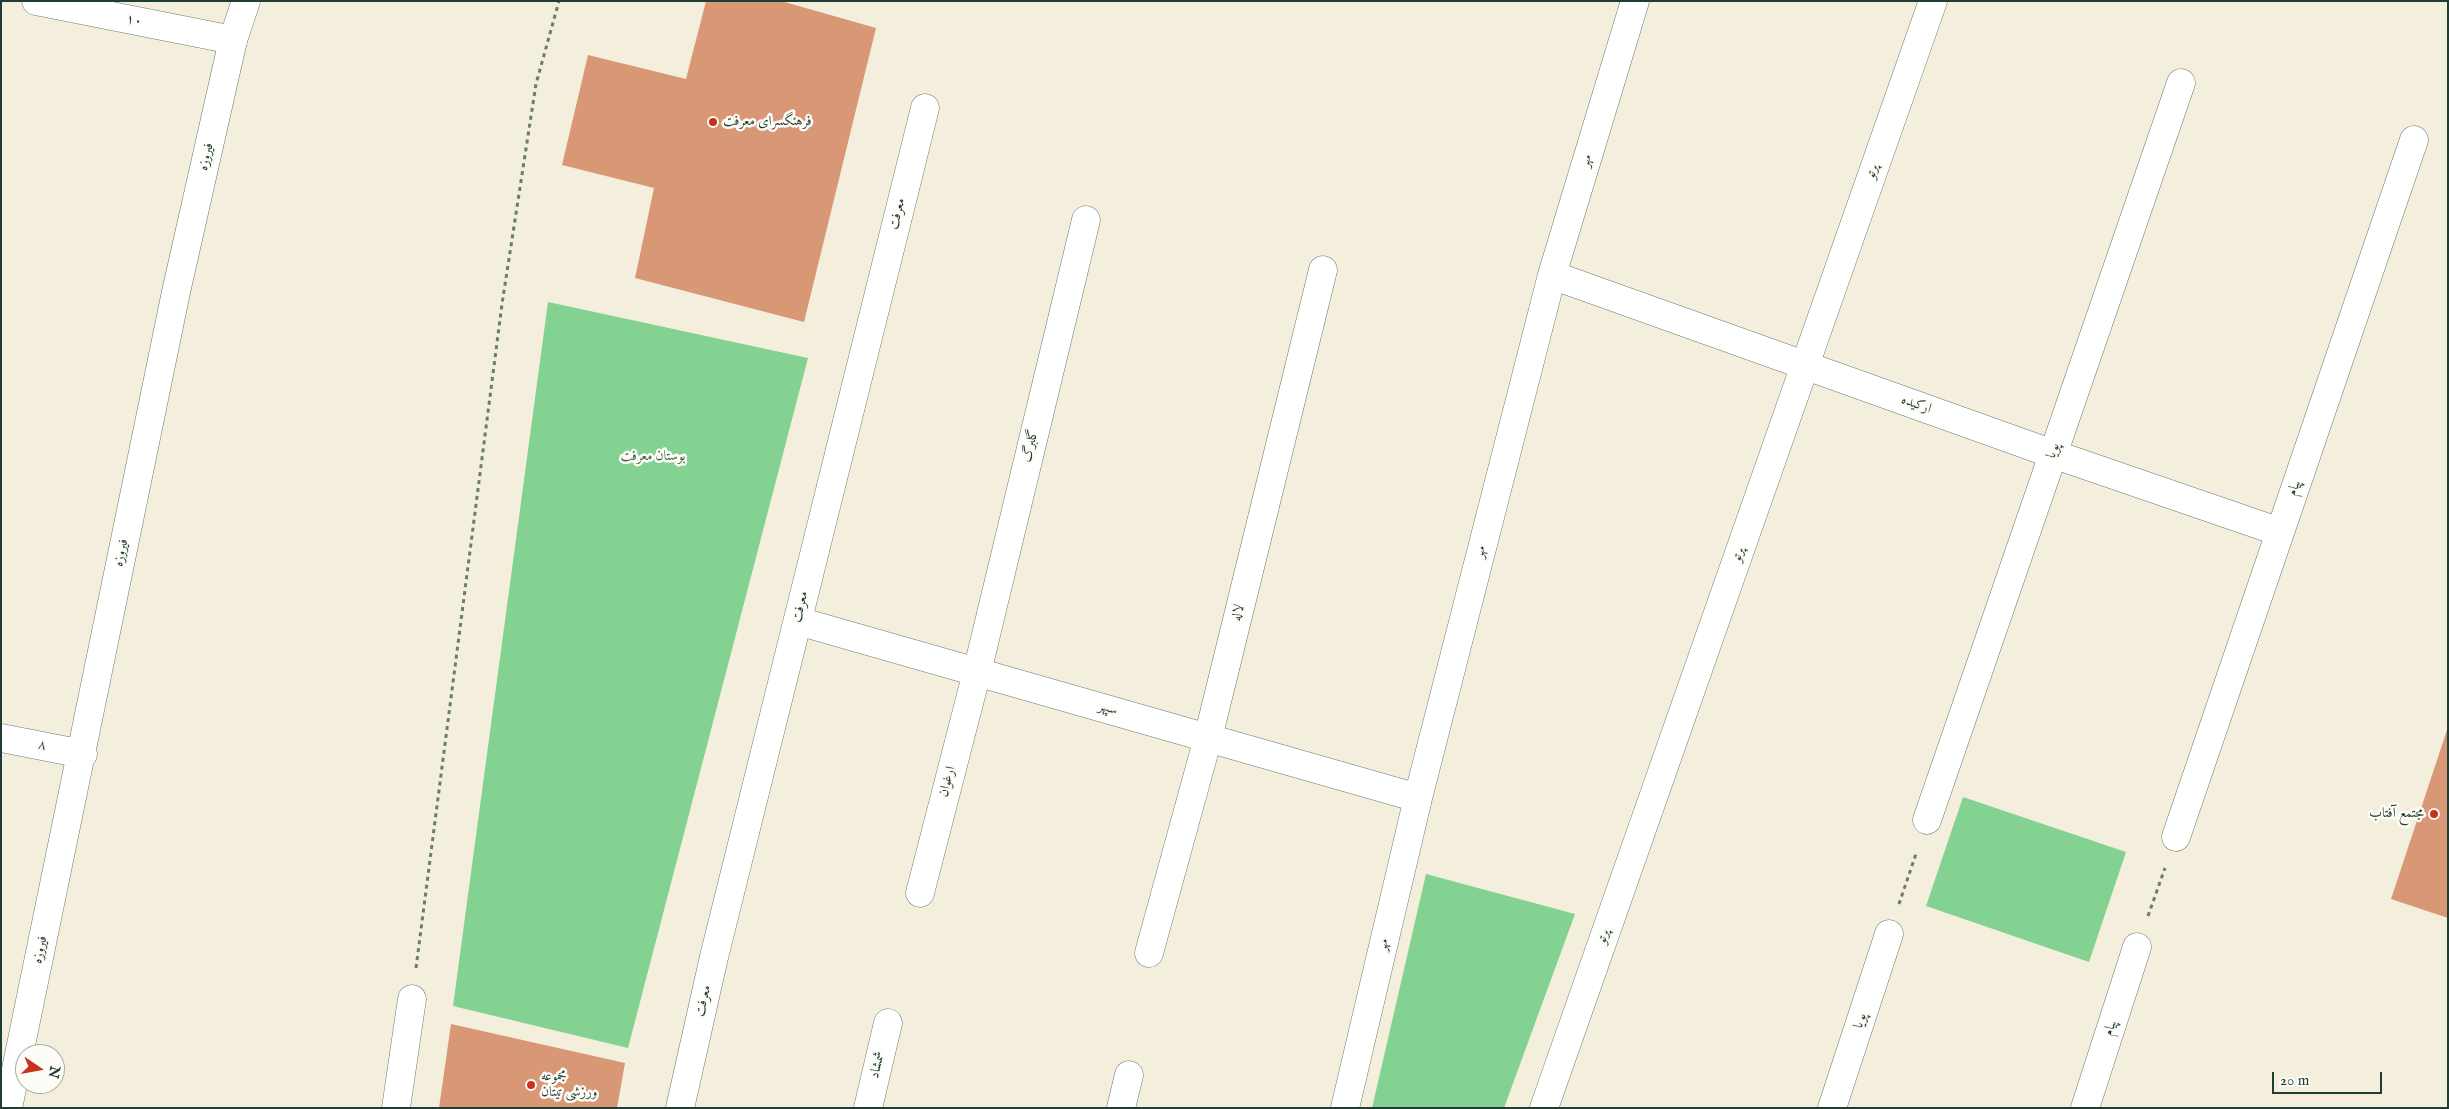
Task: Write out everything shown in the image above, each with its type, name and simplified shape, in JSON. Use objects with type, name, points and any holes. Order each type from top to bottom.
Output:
[{"type":"street","name":"۱۰","points":[[36,1],[233,40]]},
{"type":"street","name":"فیروزه","points":[[8,1108],[83,754],[120,562],[176,292],[233,40],[246,1]]},
{"type":"street","name":"مهر","points":[[1345,1108],[1418,798],[1552,275],[1635,1]]},
{"type":"street","name":"پرتو","points":[[1544,1108],[1933,1]]},
{"type":"street","name":"پویا","points":[[1927,820],[2181,83]]},
{"type":"street","name":"معرفت","points":[[680,1108],[714,957],[925,108]]},
{"type":"street","name":"پیام","points":[[2176,837],[2414,140]]},
{"type":"street","name":"گلبرگ","points":[[977,672],[1086,220]]},
{"type":"street","name":"لاله","points":[[1149,953],[1208,738],[1322,270]]},
{"type":"street","name":"ارکیده","points":[[1552,275],[2053,454],[2280,532]]},
{"type":"street","name":"سپهر","points":[[798,620],[1418,798]]},
{"type":"street","name":"ارغوان","points":[[920,893],[977,672]]},
{"type":"street","name":"۸","points":[[1,738],[83,754]]},
{"type":"street","name":"پویا","points":[[1832,1108],[1889,934]]},
{"type":"street","name":"پیام","points":[[2085,1108],[2137,947]]},
{"type":"street","points":[[396,1108],[412,999]]},
{"type":"street","name":"شمشاد","points":[[868,1108],[888,1023]]},
{"type":"street","points":[[1121,1108],[1129,1075]]},
{"type":"path","points":[[412,999],[504,295],[536,84],[559,1]]},
{"type":"path","points":[[1889,934],[1927,820]]},
{"type":"path","points":[[2137,947],[2176,837]]},
{"type":"green space","name":"بوستان معرفت","points":[[548,302],[808,358],[628,1048],[453,1006]]},
{"type":"green space","points":[[1963,797],[2126,852],[2089,962],[1926,906]]},
{"type":"green space","points":[[1426,874],[1575,914],[1504,1108],[1372,1108]]},
{"type":"building","name":"فرهنگسرای معرفت","points":[[706,1],[781,1],[876,28],[804,322],[635,278],[654,188],[562,165],[588,55],[686,79]]},
{"type":"building","name":"مجتمع آفتاب","points":[[2448,730],[2448,918],[2391,899]]},
{"type":"building","name":"مجموعه ورزشی تیتان","points":[[451,1024],[625,1063],[617,1108],[439,1108]]},
{"type":"place","name":"فرهنگسرای معرفت","points":[[713,122]]},
{"type":"place","name":"مجتمع آفتاب","points":[[2434,814]]},
{"type":"place","name":"مجموعه ورزشی تیتان","points":[[531,1085]]}]
